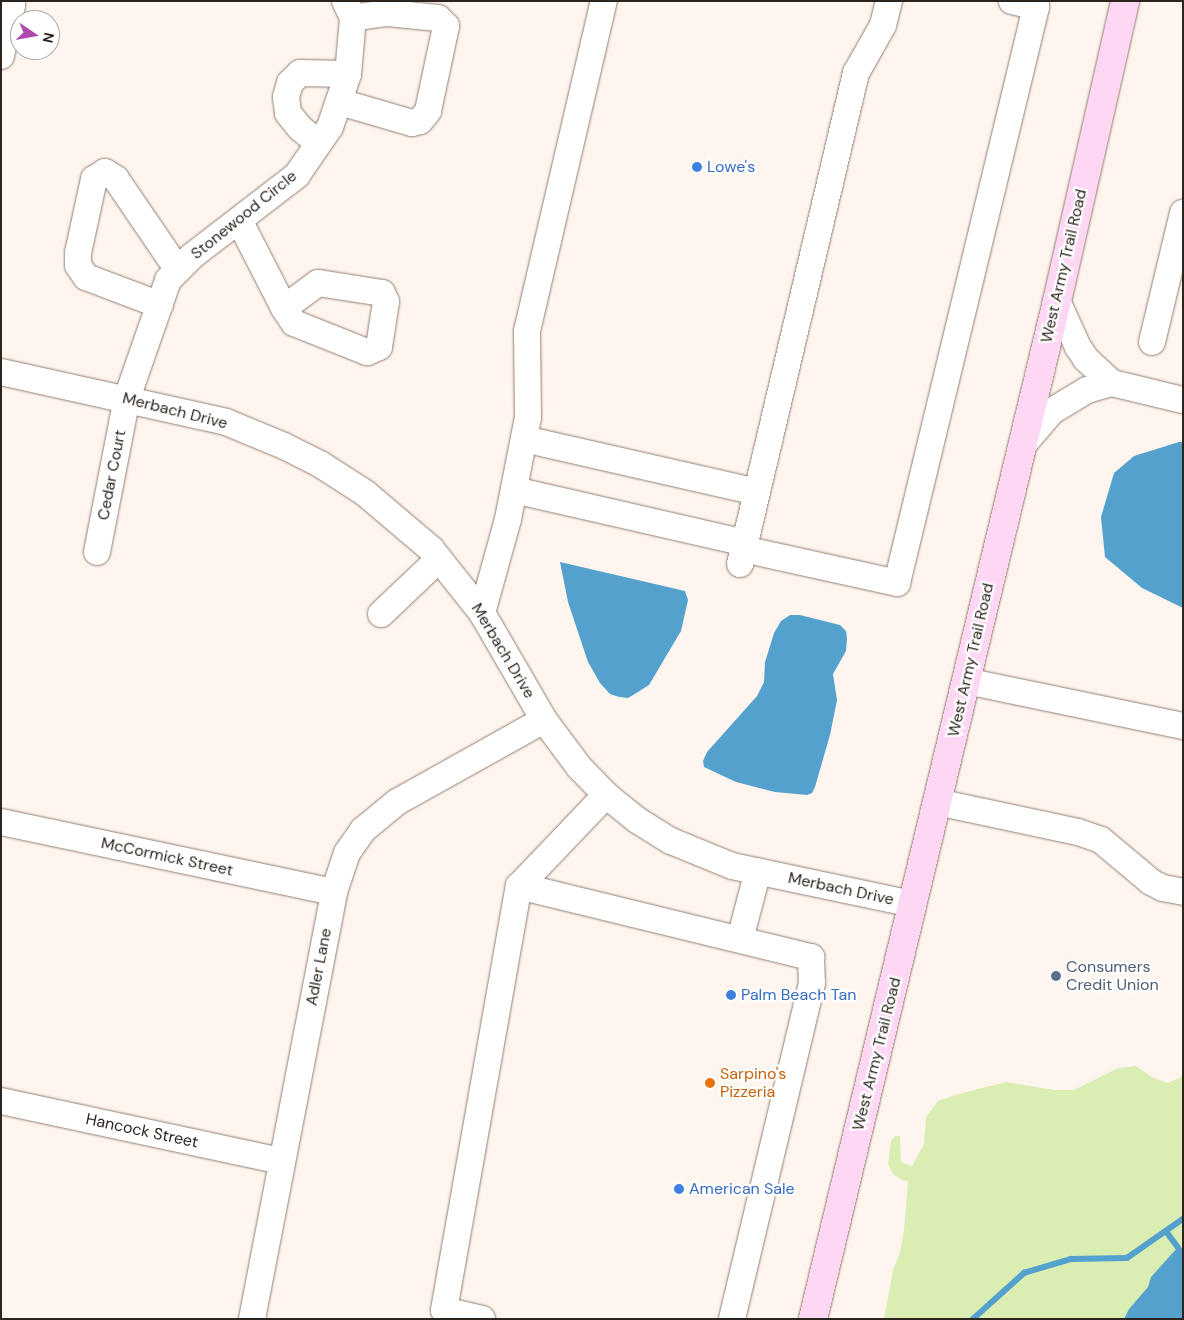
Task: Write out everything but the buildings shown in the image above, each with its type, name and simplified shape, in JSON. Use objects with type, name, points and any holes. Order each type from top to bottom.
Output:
[{"type":"main road","name":"West Army Trail Road","points":[[813,1319],[1057,301],[1125,1]]},
{"type":"street","points":[[1,56],[12,5],[11,1]]},
{"type":"street","points":[[482,613],[508,519],[528,417],[528,331],[604,1]]},
{"type":"street","points":[[742,552],[856,73],[883,25],[889,1]]},
{"type":"street","points":[[514,490],[742,552],[897,583],[1036,7],[1012,1]]},
{"type":"street","points":[[340,102],[412,122],[420,120],[428,111],[446,26],[438,18],[349,10]]},
{"type":"street","name":"Stonewood Circle","points":[[127,398],[168,280],[192,256],[297,175],[330,127],[348,74],[349,10]]},
{"type":"street","points":[[318,143],[300,128],[288,113],[286,97],[290,83],[300,73],[348,74]]},
{"type":"street","points":[[160,305],[86,277],[78,265],[78,253],[94,179],[105,172],[116,179],[178,270]]},
{"type":"street","points":[[239,220],[284,308]]},
{"type":"street","points":[[1152,342],[1181,228]]},
{"type":"street","points":[[1057,301],[1078,347],[1086,359],[1112,383]]},
{"type":"street","name":"Merbach Drive","points":[[1,372],[127,398],[226,422],[284,446],[320,464],[364,493],[401,522],[439,559],[482,613],[544,720],[579,767],[606,795],[637,820],[671,842],[732,866],[913,904]]},
{"type":"street","points":[[1022,446],[1052,411],[1072,396],[1087,390],[1112,383],[1183,400]]},
{"type":"street","name":"Cedar Court","points":[[98,552],[127,398]]},
{"type":"street","points":[[524,438],[757,492]]},
{"type":"street","points":[[381,614],[439,559]]},
{"type":"street","points":[[966,681],[1183,726]]},
{"type":"street","name":"Adler Lane","points":[[252,1319],[334,892],[347,853],[363,830],[397,802],[544,720]]},
{"type":"street","points":[[482,1319],[444,1310],[520,886],[606,795]]},
{"type":"street","points":[[937,802],[1078,832],[1101,840],[1151,882],[1163,888],[1183,892]]},
{"type":"street","name":"McCormick Street","points":[[1,822],[334,892]]},
{"type":"street","points":[[740,939],[758,871]]},
{"type":"street","points":[[520,886],[811,957],[812,983],[732,1319]]},
{"type":"street","name":"Hancock Street","points":[[1,1101],[282,1161]]},
{"type":"green space","points":[[1136,1066],[1152,1077],[1168,1083],[1183,1076],[1183,1319],[884,1319],[893,1270],[900,1252],[904,1231],[908,1181],[902,1180],[893,1174],[888,1164],[891,1141],[895,1136],[900,1136],[901,1162],[912,1166],[924,1144],[926,1117],[938,1101],[1006,1082],[1054,1090],[1074,1090],[1118,1068]]},
{"type":"water","points":[[1183,442],[1183,608],[1142,588],[1105,557],[1101,517],[1114,473],[1134,456]]},
{"type":"water","points":[[560,562],[685,591],[688,600],[681,631],[649,685],[628,698],[610,694],[600,683],[588,662],[568,602]]},
{"type":"water","points":[[790,615],[800,615],[840,625],[846,631],[847,638],[846,651],[833,674],[837,700],[830,735],[815,787],[812,793],[807,795],[775,792],[736,782],[704,767],[703,761],[707,752],[757,696],[764,682],[765,662],[774,633],[781,621]]},
{"type":"water","points":[[1178,1247],[1183,1248],[1183,1319],[1124,1319],[1129,1309],[1148,1287],[1151,1277]]},
{"type":"waterway","points":[[973,1319],[1024,1273],[1071,1259],[1127,1258],[1183,1219]]},
{"type":"waterway","points":[[1166,1231],[1178,1247]]},
{"type":"place","name":"Lowe's","points":[[697,167]]},
{"type":"place","name":"Consumers Credit Union","points":[[1056,976]]},
{"type":"place","name":"Palm Beach Tan","points":[[731,995]]},
{"type":"place","name":"Sarpino's Pizzeria","points":[[710,1083]]},
{"type":"place","name":"American Sale","points":[[679,1189]]}]
